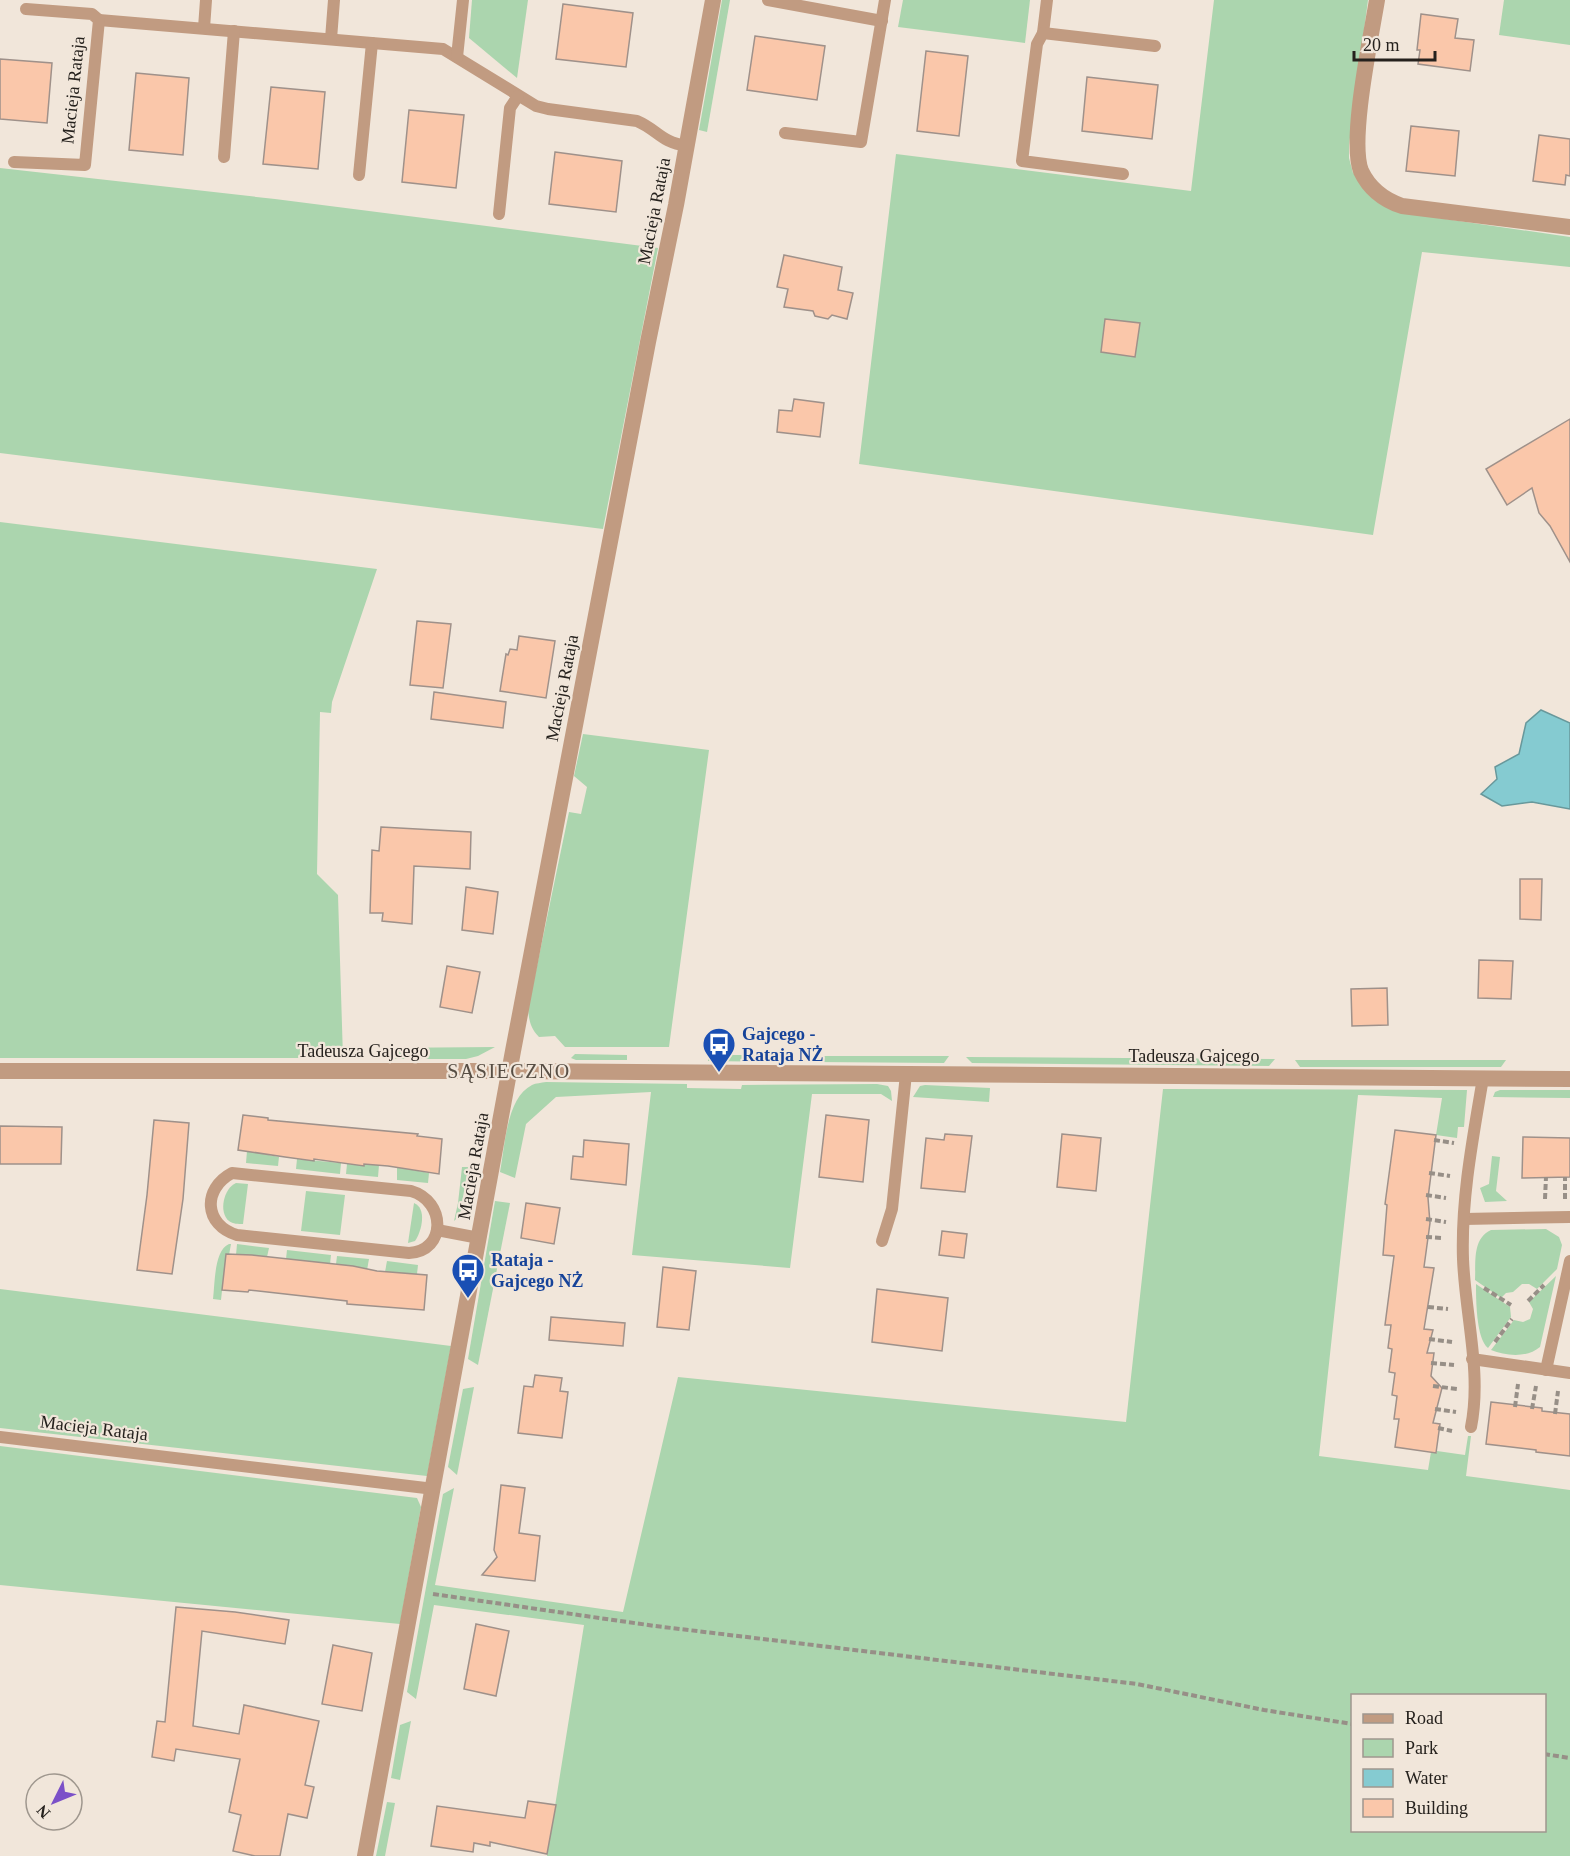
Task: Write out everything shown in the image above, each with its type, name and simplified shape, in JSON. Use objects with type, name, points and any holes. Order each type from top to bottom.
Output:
[{"type":"street","name":"Macieja Rataja","points":[[365,1856],[510,1071],[713,0]]},
{"type":"street","points":[[1377,0],[1357,147],[1361,171],[1374,190],[1384,198],[1402,206],[1570,227]]},
{"type":"street","name":"Tadeusza Gajcego","points":[[0,1071],[510,1071],[1570,1079]]},
{"type":"lane","points":[[204,28],[206,0]]},
{"type":"lane","points":[[331,39],[334,0]]},
{"type":"lane","points":[[457,57],[463,0]]},
{"type":"lane","points":[[768,0],[882,21]]},
{"type":"lane","points":[[785,133],[861,142],[885,0]]},
{"type":"lane","points":[[1047,0],[1043,33],[1037,44],[1022,161],[1123,174]]},
{"type":"lane","name":"Macieja Rataja","points":[[26,9],[92,14],[99,20],[443,49],[536,106],[637,121],[673,144],[687,146]]},
{"type":"lane","name":"Macieja Rataja","points":[[14,162],[85,165],[99,20]]},
{"type":"lane","points":[[224,157],[234,31]]},
{"type":"lane","points":[[1043,33],[1155,46]]},
{"type":"lane","points":[[359,175],[372,43]]},
{"type":"lane","points":[[499,214],[510,108],[518,96]]},
{"type":"lane","points":[[882,1241],[892,1209],[906,1074]]},
{"type":"lane","points":[[1471,1427],[1477,1359],[1463,1260],[1464,1220],[1483,1078]]},
{"type":"lane","name":"Macieja Rataja","points":[[232,1173],[411,1191],[429,1202],[437,1219],[437,1230],[431,1243],[416,1253],[237,1235],[219,1224],[213,1216],[211,1201],[217,1184],[232,1173]]},
{"type":"lane","points":[[1464,1220],[1567,1211]]},
{"type":"lane","name":"Macieja Rataja","points":[[437,1230],[479,1238]]},
{"type":"lane","points":[[1546,1370],[1570,1261]]},
{"type":"lane","points":[[1477,1359],[1570,1373]]},
{"type":"lane","name":"Macieja Rataja","points":[[0,1437],[434,1489]]},
{"type":"path","points":[[1434,1140],[1460,1144]]},
{"type":"path","points":[[1430,1173],[1455,1177]]},
{"type":"path","points":[[1545,1206],[1546,1177]]},
{"type":"path","points":[[1565,1177],[1567,1211]]},
{"type":"path","points":[[1426,1195],[1452,1198]]},
{"type":"path","points":[[1426,1219],[1449,1222]]},
{"type":"path","points":[[1426,1237],[1448,1239]]},
{"type":"path","points":[[1428,1307],[1454,1310]]},
{"type":"path","points":[[1477,1359],[1512,1319]]},
{"type":"path","points":[[1429,1339],[1457,1343]]},
{"type":"path","points":[[1431,1363],[1460,1366]]},
{"type":"path","points":[[1515,1407],[1519,1379]]},
{"type":"path","points":[[1532,1409],[1537,1382]]},
{"type":"path","points":[[1555,1414],[1559,1385]]},
{"type":"path","points":[[1433,1386],[1461,1389]]},
{"type":"path","points":[[1436,1409],[1462,1413]]},
{"type":"path","points":[[414,1591],[655,1626],[1137,1684],[1264,1710],[1351,1724]]},
{"type":"path","points":[[1546,1754],[1570,1758]]},
{"type":"green space","points":[[472,0],[528,0],[517,78],[469,38]]},
{"type":"green space","points":[[722,0],[730,0],[707,132],[699,130]]},
{"type":"green space","points":[[903,0],[1030,0],[1025,43],[898,27]]},
{"type":"green space","points":[[1214,0],[1368,0],[1349,145],[1349,158],[1353,173],[1411,214],[1570,237],[1570,267],[1422,252],[1373,535],[859,464],[896,154],[1191,191]]},
{"type":"green space","points":[[1504,0],[1570,0],[1570,45],[1499,35]]},
{"type":"green space","points":[[0,168],[275,199],[658,248],[603,529],[0,453]]},
{"type":"green space","points":[[0,522],[377,569],[332,702],[331,713],[320,712],[317,874],[338,895],[343,1058],[0,1058]]},
{"type":"green space","points":[[583,734],[709,750],[669,1047],[565,1047],[555,1036],[539,1037],[530,1021],[528,1009],[569,812],[581,814],[587,787],[574,776]]},
{"type":"green space","points":[[495,1047],[478,1056],[466,1059],[384,1059],[377,1048]]},
{"type":"green space","points":[[575,1054],[627,1055],[627,1060],[576,1060],[571,1058]]},
{"type":"green space","points":[[708,1055],[791,1055],[785,1062],[708,1061]]},
{"type":"green space","points":[[809,1056],[949,1056],[944,1063],[814,1062]]},
{"type":"green space","points":[[966,1057],[1275,1059],[1269,1066],[972,1063]]},
{"type":"green space","points":[[1295,1060],[1506,1060],[1501,1067],[1300,1067]]},
{"type":"green space","points":[[546,1082],[687,1084],[687,1088],[741,1089],[742,1085],[877,1084],[888,1086],[892,1101],[881,1094],[812,1094],[790,1268],[632,1255],[651,1092],[556,1097],[526,1124],[515,1178],[500,1172],[508,1124],[517,1101],[523,1091],[532,1085]]},
{"type":"green space","points":[[920,1086],[990,1088],[989,1102],[913,1097]]},
{"type":"green space","points":[[1163,1089],[1467,1090],[1464,1127],[1458,1127],[1457,1138],[1436,1135],[1442,1098],[1358,1095],[1319,1456],[1428,1470],[1431,1452],[1465,1455],[1468,1436],[1471,1436],[1466,1476],[1570,1490],[1570,1856],[547,1856],[584,1625],[434,1605],[416,1699],[407,1692],[443,1494],[454,1488],[435,1585],[623,1612],[678,1377],[1126,1422]]},
{"type":"green space","points":[[1500,1090],[1570,1090],[1570,1098],[1493,1097],[1495,1092]]},
{"type":"green space","points":[[247,1151],[279,1157],[278,1166],[246,1163]]},
{"type":"green space","points":[[1492,1156],[1500,1157],[1496,1191],[1507,1201],[1485,1202],[1480,1188],[1489,1184]]},
{"type":"green space","points":[[297,1159],[341,1163],[340,1174],[296,1169]]},
{"type":"green space","points":[[347,1164],[379,1165],[378,1177],[346,1174]]},
{"type":"green space","points":[[397,1167],[429,1173],[428,1183],[397,1180]]},
{"type":"green space","points":[[462,1167],[468,1167],[460,1215],[454,1221],[458,1203]]},
{"type":"green space","points":[[236,1183],[248,1184],[243,1224],[231,1222],[224,1212],[224,1200],[228,1190]]},
{"type":"green space","points":[[306,1191],[345,1195],[340,1235],[301,1231]]},
{"type":"green space","points":[[495,1201],[510,1203],[478,1365],[468,1359]]},
{"type":"green space","points":[[414,1203],[421,1210],[422,1220],[420,1232],[415,1241],[408,1243]]},
{"type":"green space","points":[[1546,1229],[1559,1237],[1562,1245],[1557,1269],[1537,1289],[1529,1284],[1522,1284],[1501,1298],[1475,1280],[1478,1245],[1485,1234],[1491,1230]]},
{"type":"green space","points":[[231,1244],[229,1255],[226,1255],[221,1300],[213,1299],[220,1253]]},
{"type":"green space","points":[[237,1244],[269,1248],[267,1257],[236,1255]]},
{"type":"green space","points":[[287,1250],[331,1255],[330,1264],[286,1259]]},
{"type":"green space","points":[[337,1256],[369,1259],[367,1270],[336,1264]]},
{"type":"green space","points":[[387,1261],[418,1265],[417,1274],[385,1272]]},
{"type":"green space","points":[[1556,1276],[1540,1347],[1529,1353],[1516,1355],[1491,1350],[1514,1320],[1523,1322],[1530,1319],[1533,1309],[1529,1302]]},
{"type":"green space","points":[[1476,1284],[1510,1307],[1511,1317],[1488,1348],[1479,1328]]},
{"type":"green space","points":[[0,1289],[451,1346],[427,1476],[0,1428]]},
{"type":"green space","points":[[474,1387],[457,1475],[448,1467],[463,1389]]},
{"type":"green space","points":[[0,1446],[417,1498],[421,1507],[400,1624],[0,1585]]},
{"type":"green space","points":[[411,1721],[400,1780],[391,1778],[400,1725]]},
{"type":"green space","points":[[387,1802],[395,1803],[385,1856],[376,1856]]},
{"type":"water","points":[[1541,710],[1570,723],[1570,809],[1532,802],[1502,806],[1481,794],[1497,779],[1495,767],[1519,754],[1526,723]]},
{"type":"building","points":[[563,4],[633,13],[626,67],[556,59]]},
{"type":"building","points":[[1421,14],[1458,19],[1455,38],[1474,40],[1470,71],[1418,64],[1420,50],[1417,50]]},
{"type":"building","points":[[755,36],[825,46],[817,100],[747,90]]},
{"type":"building","points":[[926,51],[968,56],[959,136],[917,131]]},
{"type":"building","points":[[0,59],[52,63],[47,123],[0,119]]},
{"type":"building","points":[[136,73],[189,78],[183,155],[129,150]]},
{"type":"building","points":[[1087,77],[1158,85],[1152,139],[1082,131]]},
{"type":"building","points":[[271,87],[325,92],[318,169],[263,164]]},
{"type":"building","points":[[409,110],[464,115],[456,188],[402,182]]},
{"type":"building","points":[[1411,126],[1459,131],[1455,176],[1406,171]]},
{"type":"building","points":[[1539,135],[1570,139],[1570,176],[1566,175],[1565,185],[1533,181]]},
{"type":"building","points":[[555,152],[622,161],[616,212],[549,204]]},
{"type":"building","points":[[784,255],[842,267],[838,290],[853,293],[847,319],[832,315],[828,319],[815,316],[813,311],[784,307],[788,289],[777,287]]},
{"type":"building","points":[[1105,319],[1140,323],[1135,357],[1101,352]]},
{"type":"building","points":[[794,399],[824,403],[820,437],[777,432],[779,410],[792,411]]},
{"type":"building","points":[[1570,419],[1570,562],[1550,526],[1539,513],[1532,488],[1507,505],[1486,469]]},
{"type":"building","points":[[417,621],[451,624],[443,688],[410,685]]},
{"type":"building","points":[[519,636],[555,641],[546,698],[500,691],[506,654],[508,655],[510,649],[517,650]]},
{"type":"building","points":[[434,692],[506,702],[503,728],[431,719]]},
{"type":"building","points":[[381,827],[471,832],[470,869],[414,866],[412,924],[382,921],[383,913],[370,913],[372,850],[379,851]]},
{"type":"building","points":[[1520,879],[1542,879],[1541,920],[1520,919]]},
{"type":"building","points":[[466,887],[498,892],[493,934],[462,930]]},
{"type":"building","points":[[1479,960],[1513,961],[1511,999],[1478,998]]},
{"type":"building","points":[[447,966],[480,972],[472,1013],[440,1007]]},
{"type":"building","points":[[1387,988],[1388,1025],[1352,1026],[1351,989]]},
{"type":"building","points":[[243,1115],[268,1118],[268,1120],[418,1134],[417,1136],[442,1139],[439,1174],[388,1166],[364,1164],[364,1166],[314,1159],[314,1161],[238,1150]]},
{"type":"building","points":[[826,1115],[869,1120],[863,1182],[819,1177]]},
{"type":"building","points":[[154,1120],[189,1123],[183,1199],[172,1274],[137,1270]]},
{"type":"building","points":[[0,1126],[62,1127],[61,1164],[0,1164]]},
{"type":"building","points":[[1395,1130],[1436,1135],[1428,1198],[1430,1223],[1424,1267],[1434,1268],[1424,1329],[1433,1330],[1427,1353],[1434,1353],[1431,1376],[1442,1388],[1433,1423],[1440,1424],[1436,1453],[1395,1447],[1399,1419],[1394,1419],[1397,1396],[1392,1395],[1395,1373],[1389,1372],[1392,1349],[1388,1348],[1391,1325],[1385,1325],[1394,1256],[1383,1255],[1387,1205],[1385,1204]]},
{"type":"building","points":[[945,1134],[972,1136],[965,1192],[921,1188],[926,1138],[944,1140]]},
{"type":"building","points":[[1062,1134],[1101,1138],[1096,1191],[1057,1187]]},
{"type":"building","points":[[1523,1137],[1570,1138],[1570,1177],[1522,1178]]},
{"type":"building","points":[[584,1140],[629,1144],[626,1185],[571,1179],[573,1156],[583,1157]]},
{"type":"building","points":[[526,1203],[560,1208],[554,1244],[521,1238]]},
{"type":"building","points":[[942,1231],[967,1234],[964,1258],[939,1255]]},
{"type":"building","points":[[226,1254],[427,1275],[424,1310],[347,1304],[347,1301],[249,1290],[248,1292],[222,1290]]},
{"type":"building","points":[[663,1267],[696,1271],[689,1330],[657,1327]]},
{"type":"building","points":[[877,1289],[948,1298],[942,1351],[872,1342]]},
{"type":"building","points":[[551,1317],[625,1323],[623,1346],[549,1340]]},
{"type":"building","points":[[535,1375],[562,1378],[560,1391],[568,1392],[562,1438],[518,1433],[524,1386],[533,1387]]},
{"type":"building","points":[[1491,1402],[1570,1414],[1570,1456],[1486,1444]]},
{"type":"building","points":[[501,1485],[525,1488],[519,1533],[540,1536],[535,1581],[482,1575],[497,1557],[494,1550]]},
{"type":"building","points":[[176,1607],[289,1620],[285,1644],[202,1631],[193,1726],[239,1734],[244,1705],[319,1721],[305,1785],[314,1787],[307,1818],[288,1814],[280,1856],[255,1856],[233,1851],[241,1815],[229,1812],[240,1759],[176,1749],[174,1761],[152,1757],[157,1721],[165,1722]]},
{"type":"building","points":[[476,1624],[509,1631],[496,1696],[464,1689]]},
{"type":"building","points":[[333,1645],[372,1653],[362,1711],[322,1704]]},
{"type":"building","points":[[528,1801],[556,1805],[547,1854],[490,1842],[490,1846],[474,1843],[473,1852],[431,1846],[437,1806],[525,1818]]},
{"type":"place","name":"Gajcego - Rataja NŻ","points":[[719,1073]]},
{"type":"place","name":"Rataja - Gajcego NŻ","points":[[468,1299]]},
{"type":"district","name":"SĄSIECZNO","points":[[509,1071]]}]
